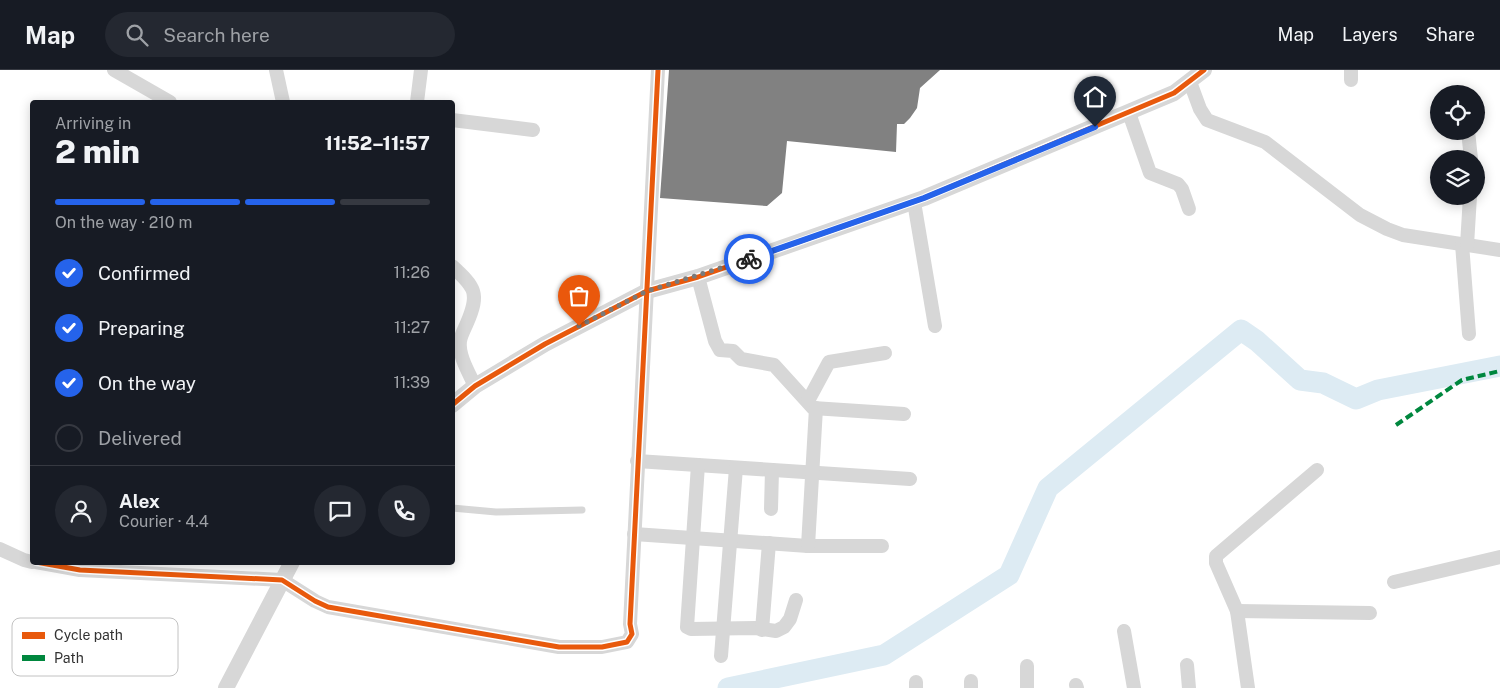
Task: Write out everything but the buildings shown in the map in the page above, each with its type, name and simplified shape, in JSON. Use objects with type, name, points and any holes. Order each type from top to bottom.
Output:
[{"type":"street","points":[[114,70],[166,100]]},
{"type":"street","points":[[276,70],[283,100]]},
{"type":"street","points":[[417,100],[421,70]]},
{"type":"street","points":[[51,565],[80,570],[282,580],[315,602],[328,607],[559,647],[602,647],[623,644],[632,637],[630,624],[634,534],[658,70]]},
{"type":"street","points":[[455,403],[475,386],[545,344],[647,291],[698,277],[914,202],[1174,93],[1204,70]]},
{"type":"street","points":[[1190,82],[1200,110],[1207,120],[1265,142],[1360,215],[1403,235],[1500,250]]},
{"type":"street","points":[[1130,113],[1150,173],[1153,176],[1178,184],[1182,189],[1189,209]]},
{"type":"street","points":[[455,120],[533,130]]},
{"type":"street","points":[[914,202],[935,326]]},
{"type":"street","points":[[1468,334],[1465,245],[1469,205]]},
{"type":"street","points":[[455,269],[468,280],[475,294],[473,308],[460,340],[462,355],[475,386]]},
{"type":"street","points":[[698,277],[715,341],[720,350],[733,351],[741,360],[774,365],[812,405],[904,414]]},
{"type":"street","points":[[808,546],[812,405],[829,362],[885,353]]},
{"type":"street","points":[[638,461],[910,479]]},
{"type":"street","points":[[698,465],[687,627],[692,629],[724,628],[776,631],[784,627],[790,619],[796,600]]},
{"type":"street","points":[[721,656],[736,468]]},
{"type":"street","points":[[771,509],[772,470]]},
{"type":"street","points":[[1248,688],[1237,611],[1216,563],[1216,556],[1317,470]]},
{"type":"street","points":[[634,534],[808,546],[882,546]]},
{"type":"street","points":[[762,630],[769,543]]},
{"type":"street","points":[[0,549],[30,561]]},
{"type":"street","points":[[1394,582],[1500,558]]},
{"type":"street","points":[[226,688],[290,565]]},
{"type":"street","points":[[1237,611],[1370,612]]},
{"type":"street","points":[[1124,632],[1134,688]]},
{"type":"street","points":[[1187,665],[1189,688]]},
{"type":"street","points":[[1027,666],[1027,688]]},
{"type":"lane","points":[[455,508],[496,512],[582,510]]},
{"type":"waterway","points":[[728,688],[884,655],[1009,575],[1048,488],[1241,330],[1257,341],[1300,380],[1323,383],[1356,399],[1378,390],[1500,366]]},
{"type":"marked path","points":[[1396,425],[1462,380],[1500,371]]},
{"type":"cycle path","points":[[52,565],[80,570],[282,580],[328,607],[559,647],[602,647],[627,642],[632,634],[630,624],[658,70]]},
{"type":"cycle path","points":[[455,403],[475,386],[545,344],[647,291],[698,277],[924,198],[1174,93],[1204,70]]},
{"type":"way so far","points":[[579,326],[647,291],[698,277],[749,259]]},
{"type":"route","points":[[749,259],[924,198],[1095,127]]}]
